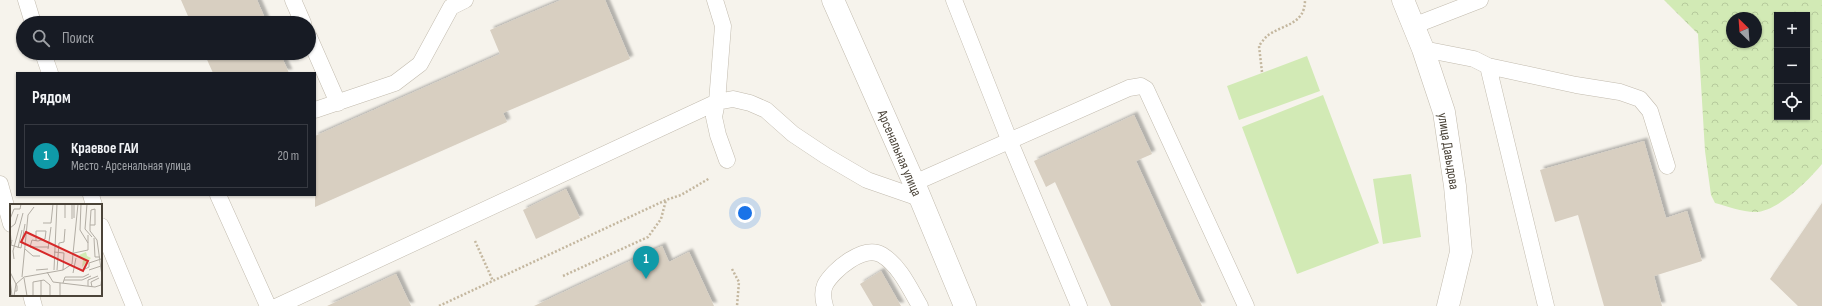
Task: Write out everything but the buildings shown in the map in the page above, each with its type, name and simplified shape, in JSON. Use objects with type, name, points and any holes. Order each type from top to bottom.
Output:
[{"type":"street","name":"Арсенальная улица","points":[[833,0],[917,191],[965,306]]},
{"type":"street","name":"улица Давыдова","points":[[1403,0],[1423,49],[1444,112],[1461,252],[1448,306]]},
{"type":"lane","points":[[26,0],[31,16]]},
{"type":"lane","points":[[293,0],[300,16]]},
{"type":"lane","points":[[316,110],[395,83],[420,64],[451,7],[465,0]]},
{"type":"lane","points":[[715,0],[723,26],[717,102],[714,117],[718,135],[727,160]]},
{"type":"lane","points":[[954,0],[1010,142],[1079,306]]},
{"type":"lane","points":[[1413,26],[1480,0]]},
{"type":"lane","points":[[1423,49],[1474,59],[1488,66],[1576,85],[1620,92],[1640,99],[1650,110],[1667,166]]},
{"type":"lane","points":[[316,53],[338,103]]},
{"type":"lane","points":[[45,60],[50,72]]},
{"type":"lane","points":[[1488,66],[1546,306]]},
{"type":"lane","points":[[278,306],[717,102],[733,99],[750,103],[766,110],[793,134],[826,156],[867,180],[917,191],[1010,142],[1129,88],[1141,86],[1146,89],[1246,306]]},
{"type":"lane","points":[[0,184],[10,220]]},
{"type":"lane","points":[[218,196],[268,306]]},
{"type":"lane","points":[[102,228],[134,306]]},
{"type":"lane","points":[[825,306],[822,298],[825,286],[838,269],[855,257],[867,252],[881,254],[895,264],[920,306]]},
{"type":"lane","points":[[31,296],[34,306]]},
{"type":"path","points":[[1262,72],[1259,46],[1266,37],[1300,18],[1305,11],[1305,0]]},
{"type":"path","points":[[439,306],[666,200],[681,195],[717,174],[727,160]]},
{"type":"path","points":[[563,276],[648,237],[661,219],[666,200]]},
{"type":"path","points":[[464,219],[493,281]]},
{"type":"path","points":[[732,269],[739,282],[737,306]]},
{"type":"green space","points":[[1664,0],[1822,0],[1822,164],[1792,194],[1773,207],[1764,211],[1745,211],[1715,203],[1711,195],[1705,151],[1698,34]]},
{"type":"green space","points":[[1307,56],[1320,91],[1239,120],[1227,86]]},
{"type":"green space","points":[[1323,95],[1379,243],[1297,274],[1242,127]]},
{"type":"green space","points":[[1411,174],[1421,237],[1383,244],[1373,179]]},
{"type":"place","name":"Краевое ГАИ","points":[[646,279]]}]
